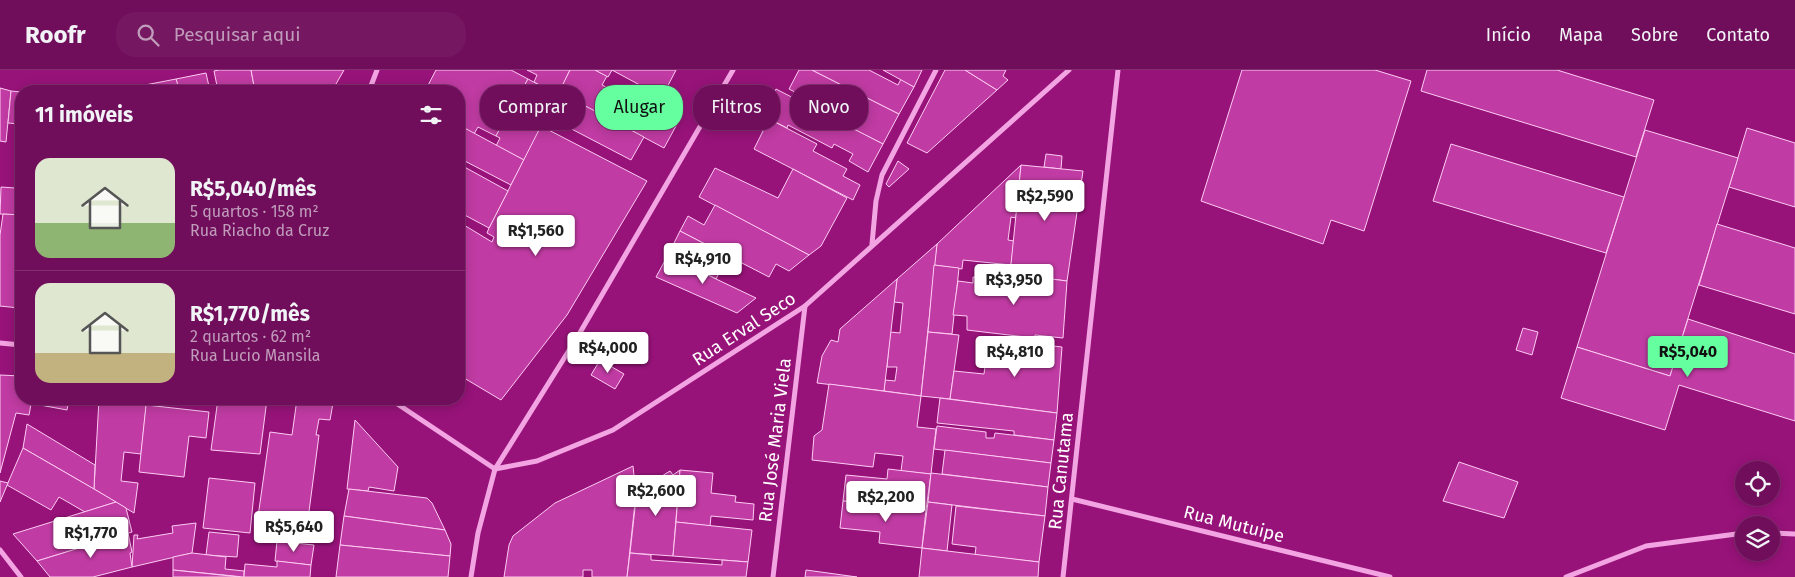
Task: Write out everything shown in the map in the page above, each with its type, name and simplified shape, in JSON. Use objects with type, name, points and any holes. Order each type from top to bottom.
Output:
[{"type":"street","points":[[371,85],[377,70]]},
{"type":"street","points":[[471,577],[478,533],[495,469],[578,336],[733,70]]},
{"type":"street","points":[[872,244],[876,201],[882,175],[936,70]]},
{"type":"street","name":"Rua Erval Seco","points":[[495,469],[537,461],[613,430],[805,306],[872,244],[1069,70]]},
{"type":"street","name":"Rua Canutama","points":[[1063,577],[1118,70]]},
{"type":"street","name":"Rua José Maria Viela","points":[[773,577],[805,306]]},
{"type":"street","points":[[0,344],[15,345]]},
{"type":"street","points":[[399,405],[495,469]]},
{"type":"street","name":"Rua Mutuipe","points":[[1072,498],[1390,577]]},
{"type":"street","points":[[1566,577],[1646,546],[1735,533]]},
{"type":"street","points":[[1780,533],[1795,534]]},
{"type":"street","points":[[0,550],[21,577]]},
{"type":"building","points":[[251,70],[254,85],[217,85],[214,71]]},
{"type":"building","points":[[251,70],[344,70],[335,85],[254,85]]},
{"type":"building","points":[[436,70],[511,70],[528,79],[525,85],[480,85],[480,128],[478,127],[474,134],[465,129],[465,85],[428,85]]},
{"type":"building","points":[[527,70],[570,70],[563,85],[540,85],[534,82],[537,75]]},
{"type":"building","points":[[570,70],[595,70],[607,76],[602,85],[595,85],[595,111],[585,106],[585,85],[562,85]]},
{"type":"building","points":[[595,70],[612,70],[608,77]]},
{"type":"building","points":[[612,70],[676,70],[668,85],[640,85]]},
{"type":"building","points":[[799,70],[812,70],[842,85],[791,85]]},
{"type":"building","points":[[812,70],[869,70],[898,85],[901,79],[914,87],[899,114],[868,98],[868,85],[842,85]]},
{"type":"building","points":[[883,70],[922,70],[914,87]]},
{"type":"building","points":[[945,70],[965,70],[997,90],[927,153],[907,143]]},
{"type":"building","points":[[965,70],[1006,70],[1003,76],[1008,80],[997,90]]},
{"type":"building","points":[[1242,70],[1375,70],[1411,81],[1364,231],[1331,220],[1323,244],[1201,201]]},
{"type":"building","points":[[1427,70],[1557,70],[1654,100],[1636,157],[1421,91]]},
{"type":"building","points":[[206,73],[209,85],[178,85],[176,79]]},
{"type":"building","points":[[176,79],[178,85],[145,85]]},
{"type":"building","points":[[528,79],[539,85],[525,85]]},
{"type":"building","points":[[0,88],[11,91],[6,142],[0,141]]},
{"type":"building","points":[[11,91],[15,91],[15,124],[8,123]]},
{"type":"building","points":[[780,91],[790,96],[790,126],[788,125],[787,128],[780,124]]},
{"type":"building","points":[[868,98],[899,114],[883,144],[856,130],[868,130]]},
{"type":"building","points":[[585,106],[595,111],[595,130],[631,130],[644,137],[631,160],[574,130],[585,130]]},
{"type":"building","points":[[780,125],[817,144],[813,151],[847,169],[843,176],[860,185],[853,200],[754,149],[764,130],[780,130]]},
{"type":"building","points":[[465,128],[524,160],[511,185],[465,161]]},
{"type":"building","points":[[1747,128],[1795,143],[1795,207],[1729,187]]},
{"type":"building","points":[[484,130],[499,130],[496,136]]},
{"type":"building","points":[[499,130],[540,130],[524,160],[496,146],[500,138],[496,136]]},
{"type":"building","points":[[539,130],[549,130],[647,181],[567,315],[501,400],[465,379],[465,226],[492,242],[494,237],[487,233]]},
{"type":"building","points":[[630,130],[674,130],[664,148]]},
{"type":"building","points":[[798,130],[856,130],[883,144],[868,172],[849,161],[853,154],[834,144],[832,148]]},
{"type":"building","points":[[1645,130],[1738,158],[1670,376],[1577,347]]},
{"type":"building","points":[[1451,144],[1624,197],[1606,253],[1433,201]]},
{"type":"building","points":[[1046,154],[1062,156],[1061,169],[1044,167]]},
{"type":"building","points":[[898,161],[909,169],[889,187],[886,184]]},
{"type":"building","points":[[1021,165],[1016,218],[1011,217],[1008,240],[1014,241],[1011,265],[963,260],[962,269],[934,265],[937,244]]},
{"type":"building","points":[[1021,165],[1083,171],[1067,281],[1010,274]]},
{"type":"building","points":[[465,167],[508,191],[489,228],[465,215]]},
{"type":"building","points":[[715,168],[778,198],[793,169],[847,198],[821,246],[809,255],[699,197]]},
{"type":"building","points":[[1,187],[15,188],[15,215],[0,214]]},
{"type":"building","points":[[715,205],[809,255],[789,271],[776,264],[769,277],[680,231],[688,216],[704,225]]},
{"type":"building","points":[[3,214],[15,215],[15,308],[0,306],[0,235]]},
{"type":"building","points":[[1717,224],[1795,248],[1795,314],[1699,285]]},
{"type":"building","points":[[680,231],[728,256],[716,279],[668,255]]},
{"type":"building","points":[[937,244],[921,396],[884,391],[885,380],[895,381],[897,367],[887,367],[890,332],[900,333],[903,303],[894,302],[897,279]]},
{"type":"building","points":[[668,255],[756,298],[737,313],[656,277]]},
{"type":"building","points":[[934,265],[959,268],[952,334],[928,332]]},
{"type":"building","points":[[1012,274],[1067,281],[1063,338],[1035,335],[1034,338],[967,330],[967,316],[953,315],[958,281],[973,283],[973,277],[1011,281]]},
{"type":"building","points":[[897,279],[884,391],[817,383],[822,356],[831,340],[838,342],[840,329]]},
{"type":"building","points":[[1688,319],[1795,354],[1795,421],[1679,385],[1665,430],[1561,398],[1577,347],[1670,376]]},
{"type":"building","points":[[1523,328],[1538,332],[1532,355],[1516,350]]},
{"type":"building","points":[[928,332],[959,335],[950,399],[921,396]]},
{"type":"building","points":[[1005,340],[1062,347],[1057,413],[950,399],[954,371],[984,374],[987,351],[1003,353]]},
{"type":"building","points":[[600,360],[624,374],[615,389],[591,375]]},
{"type":"building","points":[[0,375],[15,376],[15,405],[31,405],[29,415],[16,413],[0,473]]},
{"type":"building","points":[[829,384],[921,396],[917,427],[936,429],[931,474],[901,471],[903,456],[875,453],[873,467],[812,460],[814,436],[822,430]]},
{"type":"building","points":[[940,398],[1057,413],[1054,440],[1014,435],[1014,431],[937,423]]},
{"type":"building","points":[[40,405],[68,405],[67,410]]},
{"type":"building","points":[[99,405],[146,405],[141,454],[124,452],[121,481],[138,483],[134,513],[94,489]]},
{"type":"building","points":[[146,405],[209,412],[206,438],[189,436],[184,477],[139,472]]},
{"type":"building","points":[[217,405],[266,405],[260,454],[211,450]]},
{"type":"building","points":[[296,405],[333,405],[330,420],[319,419],[316,435],[319,435],[307,527],[269,522],[267,532],[256,531],[270,432],[292,435]]},
{"type":"building","points":[[355,420],[398,467],[394,491],[369,487],[368,491],[347,489]]},
{"type":"building","points":[[27,424],[95,465],[94,489],[23,448]]},
{"type":"building","points":[[937,426],[986,432],[986,438],[994,438],[995,433],[1054,440],[1051,463],[934,449]]},
{"type":"building","points":[[23,448],[116,502],[85,512],[59,497],[51,510],[7,485]]},
{"type":"building","points":[[945,450],[1051,463],[1048,487],[942,474]]},
{"type":"building","points":[[1459,462],[1518,482],[1504,518],[1443,501]]},
{"type":"building","points":[[633,466],[636,494],[627,577],[592,577],[592,570],[583,570],[583,577],[504,577],[509,545],[513,536],[555,503]]},
{"type":"building","points":[[888,469],[931,474],[926,510],[843,501],[846,475],[887,479]]},
{"type":"building","points":[[680,470],[673,556],[630,553],[636,499],[643,494],[641,489],[670,471],[673,475]]},
{"type":"building","points":[[680,470],[713,473],[711,493],[736,496],[735,502],[754,504],[753,520],[711,516],[710,526],[676,522]]},
{"type":"building","points":[[931,473],[1048,487],[1045,516],[928,502]]},
{"type":"building","points":[[209,478],[255,483],[250,533],[203,528]]},
{"type":"building","points":[[0,481],[8,483],[0,502]]},
{"type":"building","points":[[349,489],[427,498],[432,503],[445,530],[344,516]]},
{"type":"building","points":[[843,501],[926,510],[922,548],[879,543],[880,532],[840,528]]},
{"type":"building","points":[[116,502],[126,508],[132,532],[37,561],[13,534]]},
{"type":"building","points":[[928,502],[952,505],[947,551],[922,548]]},
{"type":"building","points":[[956,506],[1045,516],[1039,562],[975,555],[976,547],[952,544]]},
{"type":"building","points":[[344,516],[445,530],[451,544],[450,556],[340,545]]},
{"type":"building","points":[[676,522],[752,530],[748,562],[673,556]]},
{"type":"building","points":[[196,523],[192,553],[132,567],[134,535],[138,535],[137,539],[173,533],[172,526]]},
{"type":"building","points":[[209,532],[239,535],[237,557],[206,555]]},
{"type":"building","points":[[128,533],[132,552],[130,553],[132,567],[93,577],[50,577],[37,561]]},
{"type":"building","points":[[277,541],[314,545],[311,565],[275,561]]},
{"type":"building","points":[[340,545],[450,556],[448,577],[336,577]]},
{"type":"building","points":[[922,548],[1039,562],[1038,577],[919,577]]},
{"type":"building","points":[[192,553],[226,557],[225,569],[244,571],[244,577],[173,570],[173,557]]},
{"type":"building","points":[[630,553],[651,555],[651,560],[722,565],[722,560],[748,562],[746,577],[627,577]]},
{"type":"building","points":[[277,561],[311,565],[310,577],[244,577],[245,564],[277,567]]},
{"type":"building","points":[[173,570],[240,577],[173,577]]},
{"type":"building","points":[[806,570],[857,577],[805,577]]}]
